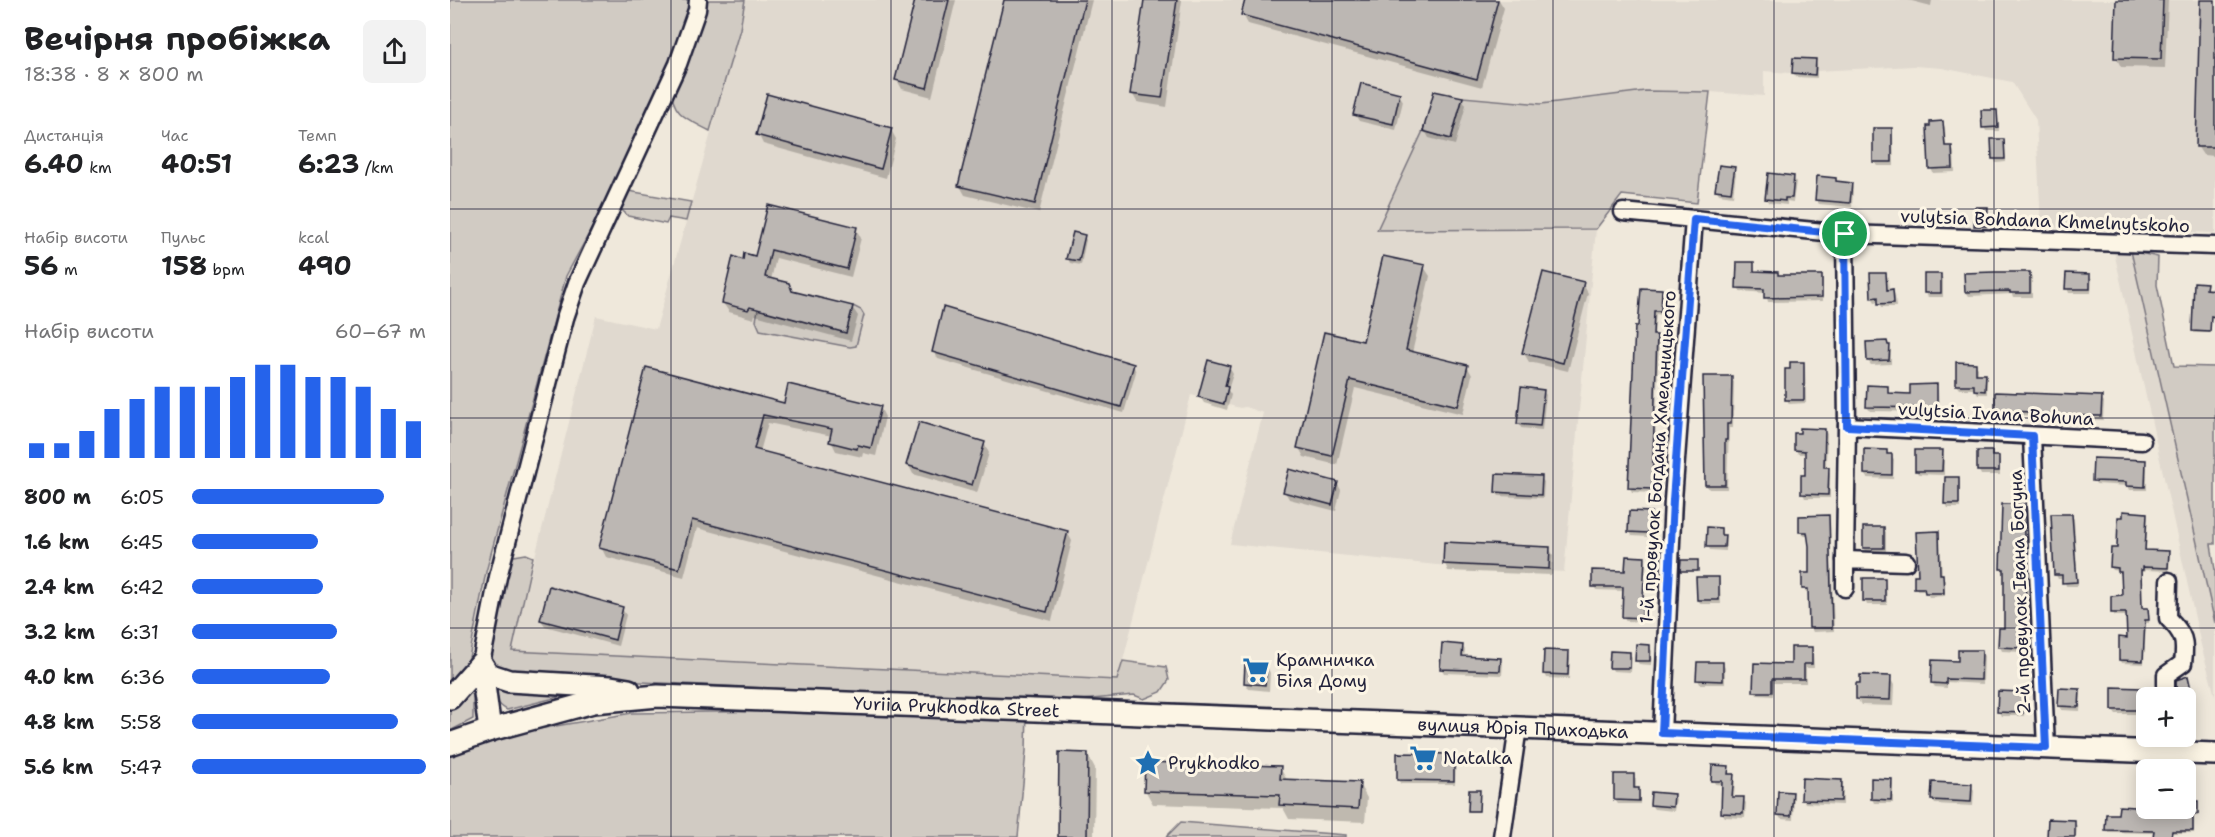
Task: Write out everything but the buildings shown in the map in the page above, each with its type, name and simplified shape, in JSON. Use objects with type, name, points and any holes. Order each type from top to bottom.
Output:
[{"type":"street","points":[[489,730],[481,663],[498,577],[565,318],[577,283],[678,64],[697,10],[698,0]]},
{"type":"street","name":"vulytsia Bohdana Khmelnytskoho","points":[[1623,212],[1845,234],[2215,246]]},
{"type":"street","name":"1-й провулок Богдана Хмельницького","points":[[1662,733],[1673,500],[1694,219]]},
{"type":"street","points":[[1845,234],[1847,426],[1845,588]]},
{"type":"street","name":"vulytsia Ivana Bohuna","points":[[1847,426],[2142,441]]},
{"type":"street","name":"2-й провулок Івана Богуна","points":[[2032,436],[2046,748]]},
{"type":"street","points":[[1845,560],[1906,562]]},
{"type":"street","points":[[2166,687],[2166,675],[2183,663],[2185,645],[2179,630],[2168,618],[2169,581]]},
{"type":"street","points":[[481,663],[488,674],[508,681],[611,687],[654,696]]},
{"type":"street","points":[[450,698],[481,663]]},
{"type":"street","points":[[450,744],[489,730],[593,702],[654,696]]},
{"type":"street","name":"вулиця Юрія Приходька","points":[[654,696],[2046,748],[2136,745]]},
{"type":"street","points":[[1502,837],[1518,727]]},
{"type":"street","name":"вулиця Юрія Приходька","points":[[2180,747],[2215,754]]},
{"type":"shaded area","points":[[450,0],[745,0],[740,29],[710,131],[678,111],[674,104],[671,87],[664,95],[566,276],[486,572],[467,668],[450,688]]},
{"type":"shaded area","points":[[745,0],[2215,0],[2215,233],[2127,229],[2215,623],[2215,696],[2201,645],[2109,229],[2041,227],[2036,120],[2012,82],[1942,68],[1914,66],[1816,71],[1815,75],[1764,71],[1764,96],[1710,92],[1697,203],[1622,195],[1596,229],[1564,572],[1437,565],[1230,544],[1263,413],[1191,395],[1118,680],[511,651],[596,316],[656,329],[740,29]]},
{"type":"shaded area","points":[[1645,91],[1710,92],[1697,203],[1622,195],[1596,229],[1377,230],[1423,131],[1451,139],[1463,97],[1541,104]]},
{"type":"shaded area","points":[[623,190],[691,202],[686,221],[669,218],[666,224],[628,216],[619,207]]},
{"type":"shaded area","points":[[2131,251],[2158,257],[2157,285],[2174,366],[2215,367],[2215,544],[2211,544],[2215,570],[2215,623]]},
{"type":"shaded area","points":[[853,306],[861,310],[864,315],[856,346],[850,347],[760,330],[756,321],[758,309],[846,332]]},
{"type":"shaded area","points":[[526,554],[533,557],[512,651],[1117,680],[1123,661],[1166,667],[1169,680],[1161,692],[1144,699],[1134,695],[1060,702],[517,676],[492,665],[485,654],[506,564],[514,556]]},
{"type":"shaded area","points":[[497,685],[586,690],[507,710],[497,700],[495,693]]},
{"type":"shaded area","points":[[470,687],[473,688],[473,719],[450,731],[450,709]]},
{"type":"shaded area","points":[[1027,709],[1026,751],[1018,837],[450,837],[450,753],[509,734],[632,713]]},
{"type":"shaded area","points":[[1181,822],[1346,835],[1346,837],[1166,837]]},
{"type":"place","name":"Крамничка Біля Дому","points":[[1256,670]]},
{"type":"place","name":"Natalka","points":[[1423,758]]},
{"type":"place","name":"Prykhodko","points":[[1148,763]]},
{"type":"route","points":[[1694,219],[1845,234],[1847,426],[2032,436],[2046,748],[1662,733],[1673,500],[1694,219]]}]
